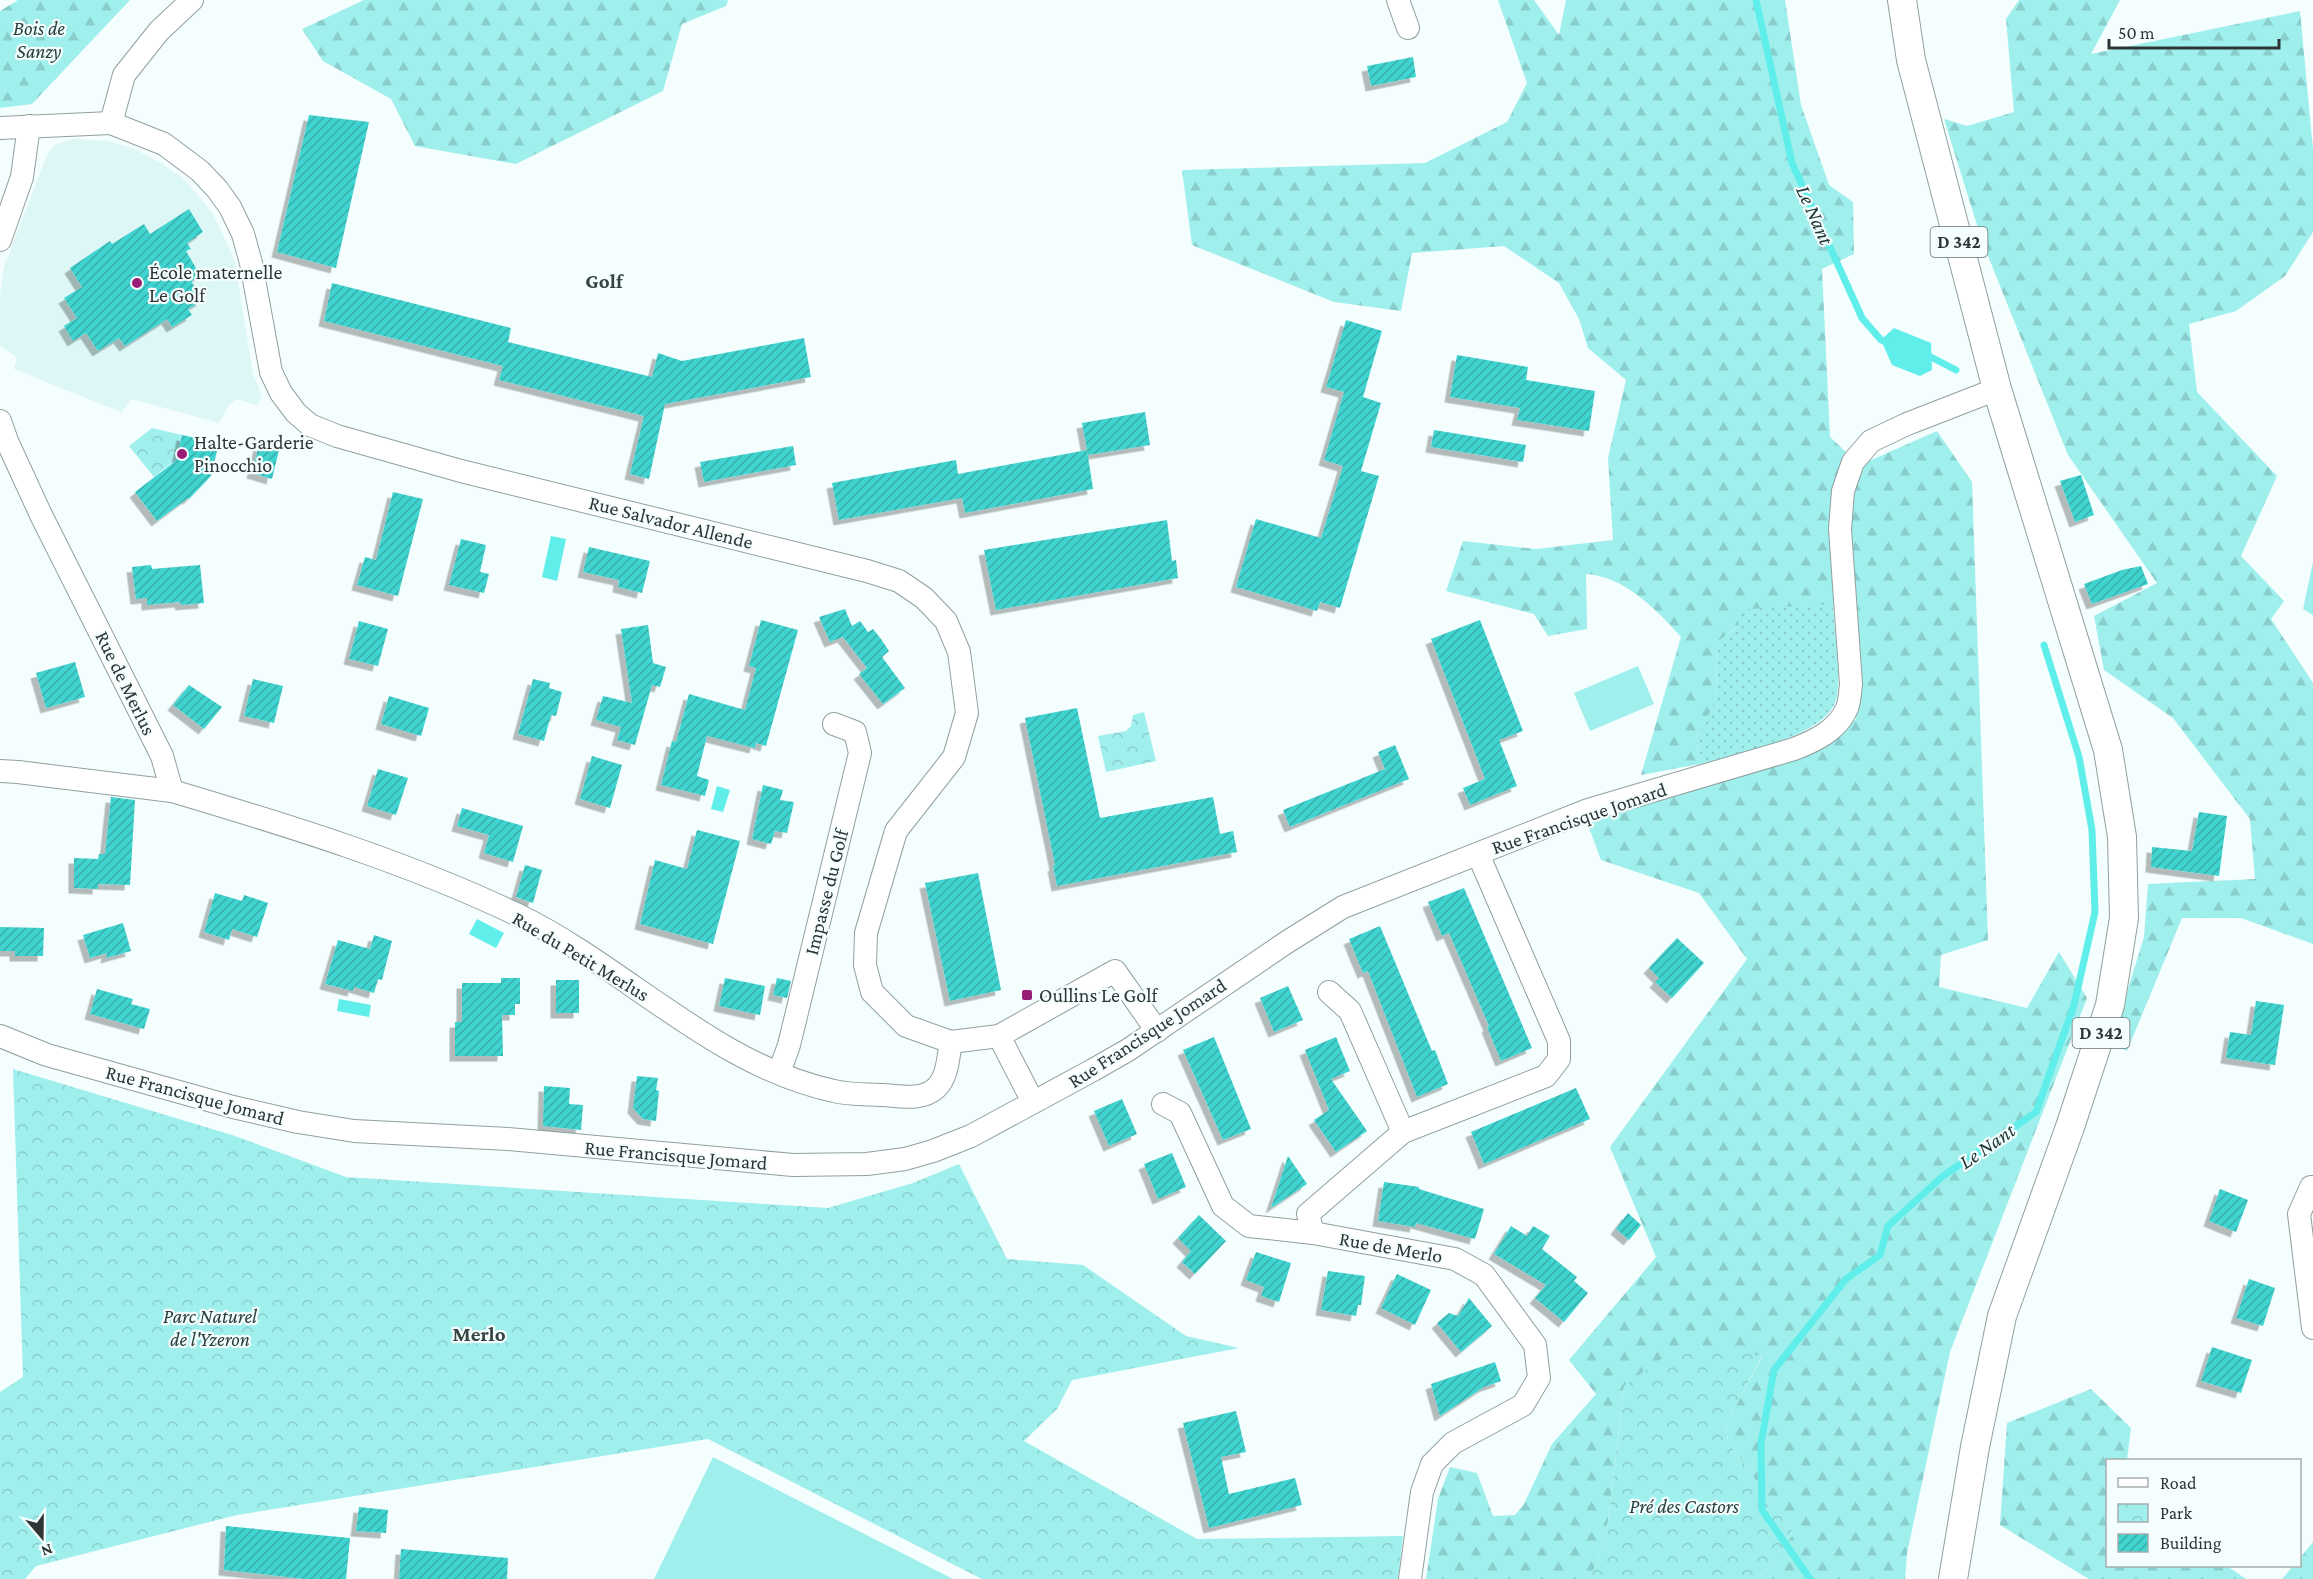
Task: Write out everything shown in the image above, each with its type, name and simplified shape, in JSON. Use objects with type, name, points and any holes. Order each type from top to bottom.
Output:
[{"type":"main road","name":"D 342","points":[[1902,0],[1911,60],[1997,389],[2108,750],[2122,837],[2124,918],[2110,1005],[2070,1127],[2002,1316],[1975,1447],[1953,1579]]},
{"type":"street","points":[[111,123],[124,75],[159,31],[192,0]]},
{"type":"street","points":[[1398,0],[1408,28]]},
{"type":"street","name":"Rue Salvador Allende","points":[[0,128],[111,123],[144,135],[171,149],[200,171],[217,189],[239,224],[251,263],[271,372],[281,393],[296,413],[310,425],[337,436],[461,471],[867,571],[899,581],[924,598],[946,621],[958,652],[967,713],[954,757],[896,831],[866,933],[865,965],[872,992],[906,1026],[951,1042],[999,1036],[1115,971],[1156,1031]]},
{"type":"street","points":[[0,240],[22,177],[29,126]]},
{"type":"street","name":"Rue Francisque Jomard","points":[[0,1036],[58,1058],[233,1107],[298,1122],[354,1131],[508,1139],[793,1165],[867,1164],[905,1159],[933,1151],[970,1136],[1101,1065],[1343,907],[1588,810],[1794,749],[1817,740],[1835,726],[1848,708],[1851,684],[1840,529],[1843,491],[1853,462],[1871,441],[1906,424],[1997,389]]},
{"type":"street","name":"Rue de Merlus","points":[[0,420],[7,441],[41,514],[162,756],[172,791]]},
{"type":"street","name":"Impasse du Golf","points":[[779,1073],[789,1045],[860,753],[855,732],[834,724]]},
{"type":"street","points":[[0,771],[172,791]]},
{"type":"street","name":"Rue du Petit Merlus","points":[[172,791],[283,824],[384,858],[520,916],[600,963],[720,1046],[779,1073],[834,1091],[917,1097],[935,1089],[945,1073],[951,1042]]},
{"type":"street","name":"Rue de Merlo","points":[[1312,1233],[1308,1214],[1403,1132],[1546,1076],[1559,1059],[1559,1041],[1478,854]]},
{"type":"street","points":[[1329,992],[1350,1011],[1403,1132]]},
{"type":"street","points":[[999,1036],[1033,1102]]},
{"type":"street","name":"Rue de Merlo","points":[[1163,1104],[1180,1113],[1223,1206],[1249,1226],[1312,1233],[1455,1259],[1485,1275],[1535,1344],[1539,1378],[1523,1405],[1452,1443],[1432,1464],[1422,1492],[1410,1579]]},
{"type":"street","points":[[2313,1187],[2299,1214],[2313,1328]]},
{"type":"shaded area","points":[[73,139],[108,141],[135,149],[161,163],[181,177],[214,216],[235,261],[253,374],[262,396],[257,405],[237,399],[229,405],[219,423],[132,399],[121,412],[14,369],[17,357],[0,346],[0,295],[4,267],[47,155],[54,145]]},
{"type":"shaded area","points":[[1894,328],[1931,343],[1932,370],[1920,376],[1892,365],[1881,340]]},
{"type":"shaded area","points":[[551,536],[566,539],[557,581],[542,577]]},
{"type":"shaded area","points":[[717,786],[730,790],[723,812],[711,809]]},
{"type":"shaded area","points":[[477,919],[504,933],[496,948],[469,934]]},
{"type":"shaded area","points":[[339,999],[371,1005],[369,1017],[337,1011]]},
{"type":"green space","name":"Bois de Sanzy","points":[[18,0],[130,0],[32,104],[0,108],[0,11]]},
{"type":"green space","points":[[364,0],[728,0],[726,6],[682,24],[663,91],[516,164],[415,146],[391,99],[323,61],[302,29]]},
{"type":"green space","points":[[1498,0],[1534,0],[1559,35],[1566,0],[1785,0],[1801,105],[1829,185],[1853,202],[1854,254],[1822,269],[1830,437],[1860,465],[1937,431],[1972,482],[1988,940],[1941,955],[1939,987],[2027,1008],[2059,952],[2087,998],[1950,1352],[1907,1553],[1905,1579],[1758,1579],[1794,1533],[1728,1442],[1726,1424],[1762,1357],[1624,1386],[1606,1538],[1590,1579],[1426,1579],[1438,1499],[1450,1467],[1477,1473],[1493,1516],[1515,1515],[1524,1504],[1552,1444],[1596,1394],[1569,1360],[1656,1257],[1610,1147],[1747,959],[1699,893],[1601,860],[1587,822],[1607,814],[1793,761],[1820,750],[1856,719],[1855,600],[1739,626],[1717,642],[1716,701],[1695,742],[1705,763],[1641,775],[1681,637],[1661,616],[1639,596],[1614,581],[1586,574],[1587,629],[1548,636],[1534,614],[1446,591],[1463,541],[1536,549],[1613,540],[1608,458],[1626,380],[1588,348],[1579,319],[1559,283],[1504,246],[1412,253],[1401,311],[1334,302],[1192,245],[1182,170],[1425,163],[1507,122],[1527,83]]},
{"type":"green space","points":[[2019,0],[2120,0],[2091,54],[2300,11],[2313,149],[2313,232],[2285,276],[2236,311],[2189,324],[2197,392],[2277,476],[2241,556],[2284,601],[2271,619],[2313,683],[2313,944],[2241,918],[2182,918],[2127,1051],[2111,1044],[2144,937],[2148,884],[2255,879],[2250,819],[2173,718],[2104,670],[2094,616],[2157,583],[2068,455],[1982,241],[1944,119],[1967,126],[2014,112],[2006,19]]},
{"type":"green space","points":[[152,428],[182,435],[178,457],[182,463],[173,462],[154,477],[129,446]]},
{"type":"green space","points":[[2313,562],[2313,615],[2303,609]]},
{"type":"green space","points":[[1833,604],[1838,691],[1829,713],[1799,734],[1705,763],[1695,742],[1716,700],[1717,642],[1739,626],[1735,610]]},
{"type":"green space","points":[[1638,666],[1654,704],[1590,731],[1574,693]]},
{"type":"green space","points":[[1144,712],[1156,761],[1106,772],[1098,736],[1126,731],[1131,726],[1133,715]]},
{"type":"green space","name":"Parc Naturel de l'Yzeron","points":[[13,1069],[232,1135],[346,1177],[828,1208],[913,1183],[959,1164],[1007,1259],[1083,1265],[1186,1336],[1239,1348],[1072,1380],[1057,1409],[1024,1441],[1197,1539],[1403,1536],[1398,1579],[982,1579],[708,1439],[237,1515],[36,1566],[25,1579],[0,1579],[0,1392],[23,1377]]},
{"type":"green space","name":"Pré des Castors","points":[[1684,1342],[1762,1356],[1726,1424],[1728,1442],[1794,1533],[1758,1579],[1590,1579],[1606,1538],[1624,1386]]},
{"type":"green space","points":[[2091,1389],[2131,1428],[2127,1459],[2106,1459],[2106,1567],[2228,1567],[2246,1579],[2089,1579],[2000,1525],[2007,1423]]},
{"type":"green space","points":[[713,1457],[953,1579],[654,1579]]},
{"type":"green space","points":[[2313,1542],[2313,1579],[2282,1579],[2292,1567],[2301,1567],[2301,1557]]},
{"type":"building","points":[[1413,57],[1416,77],[1371,86],[1367,66]]},
{"type":"building","points":[[309,115],[369,122],[336,268],[277,252]]},
{"type":"building","points":[[189,209],[203,232],[187,243],[191,249],[186,251],[200,275],[191,281],[202,300],[188,309],[192,315],[172,327],[167,319],[125,346],[119,338],[98,351],[86,333],[73,341],[64,326],[77,318],[64,298],[82,287],[70,268],[110,241],[112,244],[144,224],[150,234]]},
{"type":"building","points":[[332,283],[511,328],[508,342],[652,377],[658,353],[682,361],[804,338],[811,377],[665,404],[649,479],[630,474],[644,416],[499,380],[503,366],[324,321]]},
{"type":"building","points":[[1346,320],[1382,331],[1363,397],[1381,403],[1361,471],[1379,476],[1340,608],[1320,602],[1317,611],[1236,587],[1256,519],[1321,538],[1343,466],[1324,460],[1344,392],[1326,387]]},
{"type":"building","points":[[1457,355],[1528,367],[1526,380],[1595,391],[1589,431],[1517,420],[1520,408],[1450,397]]},
{"type":"building","points":[[1145,412],[1150,445],[1088,455],[1082,423]]},
{"type":"building","points":[[1434,430],[1526,445],[1523,462],[1431,447]]},
{"type":"building","points":[[182,435],[219,443],[211,476],[189,499],[157,521],[135,492],[177,460]]},
{"type":"building","points":[[259,445],[279,450],[272,479],[252,473]]},
{"type":"building","points":[[793,446],[796,465],[704,482],[700,462]]},
{"type":"building","points":[[1087,450],[1093,489],[965,513],[962,498],[839,520],[832,483],[956,460],[958,474]]},
{"type":"building","points":[[2081,475],[2094,515],[2075,522],[2060,481]]},
{"type":"building","points":[[393,492],[423,499],[398,596],[357,585],[365,557],[376,560]]},
{"type":"building","points":[[1167,520],[1172,561],[1176,560],[1178,578],[996,610],[984,550]]},
{"type":"building","points":[[461,539],[486,545],[480,572],[489,574],[484,593],[449,585]]},
{"type":"building","points":[[589,547],[650,561],[642,593],[618,587],[619,580],[583,572]]},
{"type":"building","points":[[151,565],[152,569],[200,565],[204,603],[181,605],[180,602],[147,605],[147,598],[136,599],[132,567]]},
{"type":"building","points":[[2141,566],[2148,584],[2092,604],[2084,584],[2122,570]]},
{"type":"building","points":[[845,609],[852,626],[860,621],[868,632],[873,629],[881,639],[889,651],[882,657],[905,688],[883,704],[859,674],[867,668],[843,637],[830,642],[819,617]]},
{"type":"building","points":[[761,620],[798,630],[766,746],[756,743],[755,748],[707,736],[697,776],[709,780],[705,796],[661,785],[672,741],[676,742],[689,694],[745,710],[756,668],[749,666]]},
{"type":"building","points":[[1480,620],[1523,731],[1499,740],[1517,786],[1470,805],[1463,788],[1485,779],[1431,639]]},
{"type":"building","points":[[359,621],[388,629],[378,666],[349,659]]},
{"type":"building","points":[[648,625],[653,663],[666,667],[660,687],[652,685],[635,745],[617,740],[621,727],[596,720],[603,696],[632,703],[621,629]]},
{"type":"building","points":[[75,662],[85,697],[46,708],[36,673]]},
{"type":"building","points":[[253,679],[283,686],[274,723],[244,716]]},
{"type":"building","points":[[533,679],[550,683],[549,688],[562,692],[556,716],[551,715],[544,741],[518,734]]},
{"type":"building","points":[[189,685],[222,707],[204,729],[173,705]]},
{"type":"building","points":[[389,696],[429,708],[421,736],[381,724]]},
{"type":"building","points":[[1077,708],[1100,818],[1213,797],[1220,834],[1233,831],[1237,852],[1057,886],[1053,866],[1055,865],[1025,718]]},
{"type":"building","points":[[1395,745],[1409,779],[1290,827],[1283,810],[1385,769],[1378,752]]},
{"type":"building","points":[[592,756],[622,765],[610,808],[580,799]]},
{"type":"building","points":[[378,769],[408,778],[396,815],[367,806]]},
{"type":"building","points":[[763,785],[783,790],[780,800],[794,802],[787,833],[775,831],[771,844],[752,839]]},
{"type":"building","points":[[111,797],[135,800],[130,885],[98,884],[98,889],[74,888],[74,858],[98,859],[99,854],[105,854]]},
{"type":"building","points":[[462,808],[523,826],[513,862],[484,853],[489,835],[457,826]]},
{"type":"building","points":[[2199,812],[2227,816],[2219,876],[2151,867],[2152,847],[2192,851]]},
{"type":"building","points":[[697,830],[740,841],[713,944],[640,924],[655,860],[687,869]]},
{"type":"building","points":[[525,865],[542,870],[533,903],[516,897]]},
{"type":"building","points":[[978,873],[1001,990],[950,1001],[925,883]]},
{"type":"building","points":[[1464,888],[1532,1048],[1501,1061],[1487,1027],[1489,1026],[1449,933],[1442,936],[1428,902]]},
{"type":"building","points":[[215,893],[242,901],[244,895],[268,903],[257,937],[232,929],[229,940],[204,932]]},
{"type":"building","points":[[123,923],[131,951],[106,958],[107,953],[90,958],[83,935]]},
{"type":"building","points":[[1380,926],[1448,1084],[1417,1097],[1368,971],[1363,973],[1349,939]]},
{"type":"building","points":[[0,927],[44,928],[43,956],[15,956],[15,951],[0,951]]},
{"type":"building","points":[[374,935],[392,941],[382,980],[378,979],[374,993],[354,987],[353,991],[325,984],[338,940],[370,949]]},
{"type":"building","points":[[1677,938],[1704,963],[1672,998],[1655,982],[1659,978],[1649,968]]},
{"type":"building","points":[[501,978],[520,978],[520,1004],[515,1004],[515,1015],[502,1015],[503,1056],[455,1056],[455,1022],[462,1022],[462,983],[501,983]]},
{"type":"building","points":[[725,978],[765,986],[760,1015],[719,1006]]},
{"type":"building","points":[[777,978],[791,981],[787,998],[773,995]]},
{"type":"building","points":[[556,980],[579,980],[579,1013],[556,1013]]},
{"type":"building","points":[[1288,986],[1303,1020],[1274,1032],[1260,998]]},
{"type":"building","points":[[97,989],[133,999],[131,1004],[150,1009],[144,1029],[90,1014]]},
{"type":"building","points":[[2256,1001],[2284,1005],[2275,1065],[2226,1058],[2230,1032],[2251,1035]]},
{"type":"building","points":[[1214,1037],[1251,1129],[1223,1140],[1183,1050]]},
{"type":"building","points":[[1336,1037],[1350,1071],[1331,1079],[1367,1131],[1336,1152],[1314,1120],[1329,1110],[1305,1050]]},
{"type":"building","points":[[637,1076],[658,1078],[656,1121],[643,1119],[633,1108]]},
{"type":"building","points":[[544,1086],[570,1088],[569,1104],[583,1105],[581,1130],[543,1126]]},
{"type":"building","points":[[1576,1088],[1590,1119],[1484,1164],[1471,1132]]},
{"type":"building","points":[[1122,1099],[1137,1134],[1109,1146],[1094,1111]]},
{"type":"building","points":[[1172,1153],[1186,1187],[1158,1199],[1144,1164]]},
{"type":"building","points":[[1288,1156],[1307,1184],[1271,1208]]},
{"type":"building","points":[[1384,1182],[1419,1187],[1419,1189],[1484,1209],[1475,1239],[1416,1223],[1415,1227],[1378,1221]]},
{"type":"building","points":[[2220,1189],[2248,1200],[2236,1232],[2209,1221]]},
{"type":"building","points":[[1628,1213],[1641,1225],[1629,1240],[1616,1229]]},
{"type":"building","points":[[1199,1215],[1226,1241],[1195,1274],[1182,1262],[1191,1251],[1178,1238]]},
{"type":"building","points":[[1511,1226],[1527,1236],[1533,1226],[1550,1236],[1542,1249],[1577,1277],[1574,1281],[1588,1293],[1564,1322],[1535,1298],[1546,1285],[1494,1254]]},
{"type":"building","points":[[1256,1252],[1291,1263],[1279,1302],[1261,1296],[1264,1287],[1246,1280]]},
{"type":"building","points":[[1328,1271],[1365,1276],[1361,1305],[1358,1305],[1356,1316],[1321,1310]]},
{"type":"building","points":[[1397,1274],[1431,1290],[1415,1325],[1381,1308]]},
{"type":"building","points":[[2249,1279],[2275,1288],[2263,1326],[2236,1318]]},
{"type":"building","points":[[1469,1298],[1492,1326],[1461,1352],[1437,1323],[1449,1313],[1458,1316]]},
{"type":"building","points":[[2212,1347],[2252,1360],[2241,1393],[2201,1381]]},
{"type":"building","points":[[1495,1362],[1501,1381],[1484,1387],[1440,1416],[1431,1384]]},
{"type":"building","points":[[1236,1411],[1246,1452],[1221,1457],[1229,1494],[1295,1478],[1302,1505],[1209,1528],[1183,1423]]},
{"type":"building","points":[[359,1507],[388,1510],[386,1533],[356,1531]]},
{"type":"building","points":[[226,1526],[350,1538],[346,1579],[305,1579],[224,1570]]},
{"type":"building","points":[[401,1549],[508,1558],[507,1579],[399,1579]]},
{"type":"waterway","name":"Le Nant","points":[[1756,0],[1792,163],[1862,318],[1881,340],[1890,343]]},
{"type":"waterway","name":"Le Nant","points":[[1923,353],[1956,370]]},
{"type":"waterway","name":"Le Nant","points":[[1810,1579],[1762,1510],[1761,1443],[1774,1370],[1846,1279],[1880,1255],[1888,1226],[1943,1176],[2036,1112],[2074,1005],[2095,912],[2092,830],[2079,757],[2044,645]]},
{"type":"place","name":"École maternelle Le Golf","points":[[137,283]]},
{"type":"place","name":"Halte-Garderie Pinocchio","points":[[182,454]]},
{"type":"place","name":"Oullins Le Golf","points":[[1027,995]]},
{"type":"district","name":"Golf","points":[[604,281]]},
{"type":"district","name":"Merlo","points":[[479,1334]]}]
